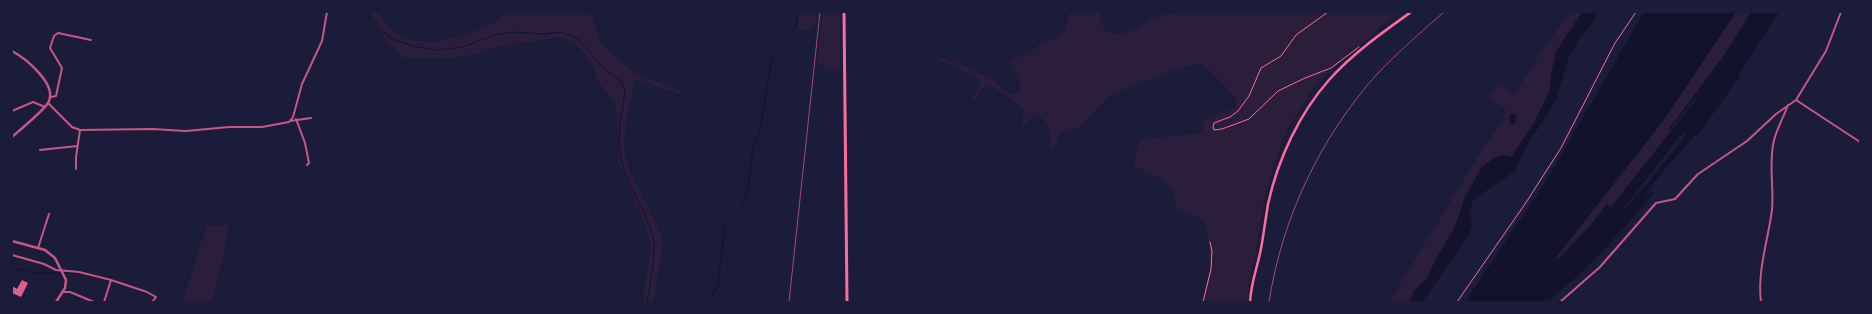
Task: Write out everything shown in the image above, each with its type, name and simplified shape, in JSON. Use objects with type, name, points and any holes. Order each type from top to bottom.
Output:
[{"type":"main road","points":[[844,12],[847,302]]},
{"type":"main road","points":[[1250,302],[1251,285],[1262,245],[1268,204],[1288,143],[1323,87],[1338,70],[1366,46],[1411,12]]},
{"type":"street","points":[[289,122],[293,117],[302,84],[322,41],[326,12]]},
{"type":"street","points":[[1560,302],[1607,259],[1656,203],[1675,200],[1698,174],[1748,141],[1776,114],[1788,104],[1796,100],[1826,51],[1841,12]]},
{"type":"street","points":[[50,97],[56,96],[62,68],[50,48],[54,36],[58,33],[91,40]]},
{"type":"street","points":[[12,51],[21,56],[48,84],[50,97],[45,107],[12,137]]},
{"type":"street","points":[[1796,100],[1860,142]]},
{"type":"street","points":[[12,111],[33,102],[45,107]]},
{"type":"street","points":[[48,103],[72,127],[80,130],[152,129],[186,131],[229,127],[262,127],[289,122],[296,119],[311,118]]},
{"type":"street","points":[[1761,302],[1760,293],[1762,269],[1772,209],[1772,146],[1776,131],[1788,104]]},
{"type":"street","points":[[296,119],[305,143],[309,163],[308,165]]},
{"type":"street","points":[[76,169],[77,146],[80,130]]},
{"type":"street","points":[[40,150],[77,146]]},
{"type":"street","points":[[38,248],[49,214]]},
{"type":"street","points":[[12,241],[38,248],[54,255],[64,274],[66,284],[63,292],[56,302]]},
{"type":"street","points":[[12,255],[44,264],[56,270],[111,280],[147,292],[156,297],[152,302]]},
{"type":"street","points":[[104,302],[111,280]]},
{"type":"street","points":[[63,292],[70,292],[94,302]]},
{"type":"path","points":[[1328,12],[1296,36],[1281,56],[1261,68],[1244,104],[1230,117],[1214,123],[1212,127],[1214,130],[1217,131],[1249,118],[1256,114],[1278,91],[1331,68],[1364,44],[1366,46]]},
{"type":"path","points":[[1457,302],[1525,204],[1561,148],[1615,43],[1636,12]]},
{"type":"path","points":[[1203,302],[1211,269],[1212,251],[1210,242]]},
{"type":"shaded area","points":[[367,12],[377,12],[397,34],[401,36],[431,42],[449,39],[483,28],[501,18],[506,12],[583,12],[593,17],[599,40],[604,47],[631,70],[644,77],[681,91],[681,94],[636,80],[626,125],[625,147],[628,166],[662,238],[662,249],[653,302],[644,302],[651,246],[649,235],[618,161],[618,121],[615,103],[597,81],[594,67],[581,49],[573,42],[560,37],[541,41],[504,45],[476,54],[452,58],[405,58],[387,42]]},
{"type":"shaded area","points":[[800,12],[817,12],[816,23],[811,30],[803,30],[797,27]]},
{"type":"shaded area","points":[[822,12],[840,12],[840,69],[836,72],[817,63]]},
{"type":"shaded area","points":[[1070,12],[1103,12],[1100,20],[1106,30],[1112,34],[1119,34],[1135,29],[1156,17],[1174,13],[1402,12],[1383,25],[1315,85],[1287,131],[1273,167],[1263,206],[1256,253],[1248,284],[1248,302],[1202,302],[1210,268],[1206,228],[1203,222],[1197,216],[1177,210],[1173,192],[1170,187],[1156,176],[1134,166],[1139,140],[1200,133],[1205,119],[1229,110],[1237,105],[1236,100],[1229,90],[1204,65],[1200,64],[1186,66],[1111,94],[1078,128],[1059,134],[1056,145],[1049,152],[1051,142],[1050,133],[1048,125],[1042,118],[1033,116],[1021,128],[1024,110],[1020,105],[988,84],[981,90],[977,99],[971,101],[980,84],[979,79],[929,55],[954,61],[991,79],[1011,94],[1016,94],[1021,87],[1009,60],[1028,54],[1040,44],[1060,36],[1065,30]]},
{"type":"shaded area","points":[[1571,12],[1582,12],[1556,52],[1551,75],[1550,90],[1534,123],[1511,157],[1504,155],[1490,161],[1481,169],[1465,197],[1454,229],[1438,255],[1427,278],[1414,291],[1409,302],[1389,302],[1480,153],[1503,120],[1506,109],[1488,97],[1498,84],[1514,94],[1550,39]]},
{"type":"shaded area","points":[[1582,12],[1598,12],[1595,20],[1576,43],[1569,56],[1557,97],[1548,114],[1531,138],[1515,171],[1474,199],[1470,209],[1472,227],[1468,236],[1426,297],[1421,302],[1409,302],[1414,291],[1427,278],[1438,255],[1454,229],[1465,197],[1481,168],[1495,157],[1504,155],[1511,157],[1534,123],[1550,90],[1551,75],[1556,52]]},
{"type":"shaded area","points":[[1644,12],[1736,12],[1663,121],[1555,259],[1558,259],[1589,227],[1607,204],[1611,207],[1695,101],[1696,96],[1670,130],[1669,129],[1725,54],[1751,12],[1779,12],[1739,74],[1740,76],[1698,135],[1695,135],[1652,185],[1643,204],[1651,190],[1653,194],[1616,237],[1577,276],[1548,302],[1465,302],[1545,183]],"holes":[[[1687,131],[1683,140],[1631,203],[1644,185],[1618,216],[1679,137]]]},
{"type":"shaded area","points":[[1736,12],[1751,12],[1725,54],[1669,129],[1670,132],[1611,207],[1607,205],[1558,260],[1554,259],[1663,121]]},
{"type":"shaded area","points":[[1513,113],[1517,116],[1515,123],[1511,125],[1509,122],[1510,115]]},
{"type":"shaded area","points":[[228,225],[226,243],[212,302],[183,302],[206,226]]},
{"type":"building","points":[[22,280],[28,283],[21,297],[12,293],[12,286],[17,289]]},
{"type":"waterway","points":[[368,12],[382,31],[393,39],[417,47],[440,50],[462,47],[495,35],[513,32],[544,34],[562,32],[578,39],[602,67],[622,82],[625,92],[620,122],[619,143],[621,158],[625,173],[649,224],[654,241],[653,265],[647,302]]},
{"type":"waterway","points":[[704,302],[713,295],[718,285],[725,221],[743,205],[748,189],[753,147],[760,129],[773,53],[794,32],[799,12]]},
{"type":"waterway","points":[[12,268],[33,273],[80,273],[114,282]]},
{"type":"waterway","points":[[145,293],[157,302]]},
{"type":"railway","points":[[789,302],[820,12]]},
{"type":"railway","points":[[1269,302],[1283,240],[1306,180],[1321,152],[1338,125],[1377,74],[1401,50],[1444,12]]}]
